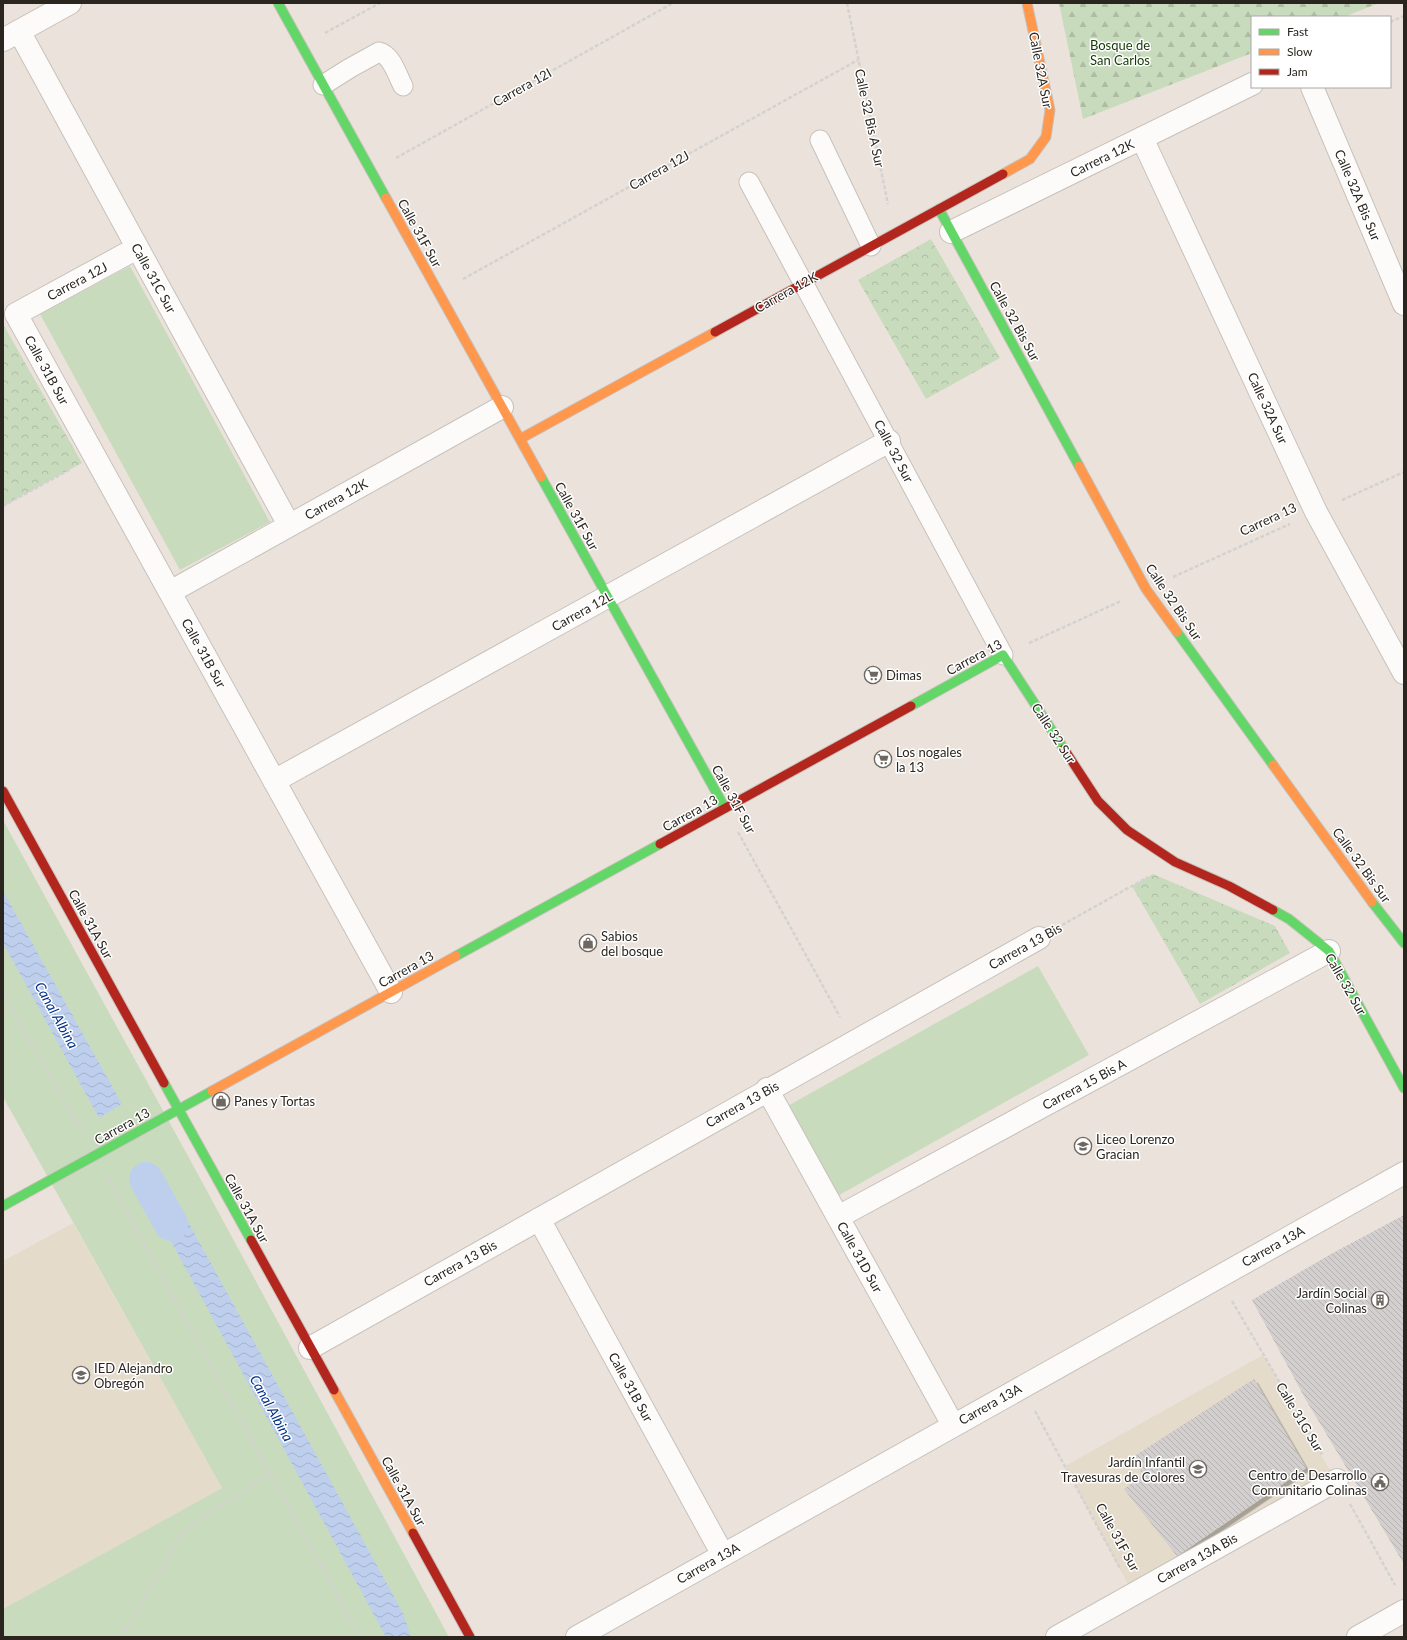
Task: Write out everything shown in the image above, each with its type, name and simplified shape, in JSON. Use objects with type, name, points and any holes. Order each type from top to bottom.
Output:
[{"type":"street","points":[[11,36],[70,3]]},
{"type":"street","name":"Calle 31F Sur","points":[[278,3],[725,808]]},
{"type":"street","name":"Calle 32A Sur","points":[[1027,3],[1050,110],[1046,137]]},
{"type":"street","name":"Calle 31C Sur","points":[[11,36],[138,248],[289,525]]},
{"type":"street","name":"Carrera 12K","points":[[951,232],[1251,84]]},
{"type":"street","name":"Calle 32A Bis Sur","points":[[1312,88],[1404,304]]},
{"type":"street","name":"Carrera 12K","points":[[520,439],[1030,158],[1046,137]]},
{"type":"street","name":"Calle 32A Sur","points":[[1142,138],[1316,512],[1404,673]]},
{"type":"street","name":"Calle 32 Bis Sur","points":[[939,209],[1146,589],[1385,920],[1404,943]]},
{"type":"street","name":"Carrera 12J","points":[[16,314],[138,248]]},
{"type":"street","name":"Calle 31B Sur","points":[[16,314],[391,992]]},
{"type":"street","name":"Carrera 12K","points":[[170,592],[502,407]]},
{"type":"street","name":"Carrera 12L","points":[[274,781],[889,442]]},
{"type":"street","name":"Carrera 13","points":[[3,1206],[1003,655]]},
{"type":"street","name":"Calle 32 Sur","points":[[1003,655],[1098,801],[1127,830],[1174,862],[1229,886],[1290,919],[1329,951],[1404,1088]]},
{"type":"street","name":"Calle 31A Sur","points":[[3,791],[470,1637]]},
{"type":"street","name":"Carrera 13 Bis","points":[[310,1348],[768,1089],[1039,938]]},
{"type":"street","name":"Carrera 15 Bis A","points":[[838,1217],[1329,951]]},
{"type":"street","name":"Calle 31D Sur","points":[[768,1089],[953,1425]]},
{"type":"street","name":"Carrera 13A","points":[[577,1637],[1404,1172]]},
{"type":"street","name":"Calle 31B Sur","points":[[539,1219],[723,1555]]},
{"type":"street","name":"Carrera 13A Bis","points":[[1058,1637],[1337,1480]]},
{"type":"street","points":[[1358,1637],[1404,1611]]},
{"type":"lane","points":[[323,85],[379,52],[389,57],[403,86]]},
{"type":"lane","points":[[820,140],[872,246]]},
{"type":"lane","name":"Calle 32 Sur","points":[[749,182],[1003,655]]},
{"type":"path","points":[[323,34],[380,3]]},
{"type":"path","name":"Carrera 12I","points":[[371,172],[673,3]]},
{"type":"path","name":"Calle 32 Bis A Sur","points":[[847,3],[894,233]]},
{"type":"path","points":[[1391,22],[1404,16]]},
{"type":"path","name":"Carrera 12J","points":[[460,281],[858,60]]},
{"type":"path","points":[[3,506],[94,456]]},
{"type":"path","name":"Carrera 13","points":[[1003,655],[1404,472]]},
{"type":"path","name":"Calle 31F Sur","points":[[725,808],[854,1042]]},
{"type":"path","name":"Carrera 13 Bis","points":[[1039,938],[1174,862]]},
{"type":"path","points":[[3,994],[95,1155],[360,1637]]},
{"type":"path","name":"Calle 31G Sur","points":[[1218,1277],[1337,1480],[1397,1587]]},
{"type":"path","name":"Calle 31F Sur","points":[[1022,1387],[1134,1594]]},
{"type":"path","points":[[122,1637],[184,1530],[271,1474]]},
{"type":"shaded area","name":"IED Alejandro Obregón","points":[[73,1223],[222,1488],[3,1609],[3,1261]]},
{"type":"shaded area","name":"Jardín Infantil Travesuras de Colores","points":[[1263,1355],[1331,1472],[1128,1584],[1065,1466]]},
{"type":"green space","name":"Bosque de San Carlos","points":[[1059,3],[1379,3],[1346,16],[1251,16],[1251,53],[1083,119]]},
{"type":"green space","points":[[931,239],[1000,358],[926,399],[858,280]]},
{"type":"green space","points":[[130,266],[270,522],[180,570],[40,314]]},
{"type":"green space","points":[[3,324],[82,463],[3,506]]},
{"type":"green space","points":[[3,820],[188,1156],[449,1637],[3,1637],[3,1609],[222,1488],[3,1097]]},
{"type":"green space","points":[[1153,874],[1275,926],[1290,953],[1200,1004],[1132,886]]},
{"type":"green space","points":[[1038,966],[1089,1055],[834,1198],[784,1108]]},
{"type":"water","points":[[3,891],[122,1104],[99,1118],[3,943]]},
{"type":"water","points":[[163,1176],[403,1613],[411,1637],[386,1637],[142,1188]]},
{"type":"building","points":[[1404,1215],[1404,1564],[1306,1400],[1252,1300],[1331,1254]]},
{"type":"building","points":[[1254,1379],[1306,1468],[1177,1556],[1124,1489],[1143,1475],[1133,1457]]},
{"type":"waterway","name":"Canal Albina","points":[[146,1179],[171,1224]]},
{"type":"traffic: fast","points":[[278,3],[386,198]]},
{"type":"traffic: fast","points":[[939,209],[1079,466]]},
{"type":"traffic: fast","points":[[541,477],[725,808]]},
{"type":"traffic: fast","points":[[1177,632],[1273,765]]},
{"type":"traffic: fast","points":[[911,706],[1003,655],[1064,749]]},
{"type":"traffic: fast","points":[[456,956],[660,844]]},
{"type":"traffic: fast","points":[[1372,902],[1404,943]]},
{"type":"traffic: fast","points":[[1273,910],[1289,919],[1329,951],[1404,1088]]},
{"type":"traffic: fast","points":[[164,1083],[251,1240]]},
{"type":"traffic: fast","points":[[3,1206],[212,1091]]},
{"type":"traffic: slow","points":[[1003,174],[1030,159],[1046,137],[1050,110],[1027,3]]},
{"type":"traffic: slow","points":[[386,198],[541,477]]},
{"type":"traffic: slow","points":[[520,439],[715,332]]},
{"type":"traffic: slow","points":[[1079,466],[1146,589],[1177,632]]},
{"type":"traffic: slow","points":[[1273,765],[1372,902]]},
{"type":"traffic: slow","points":[[212,1091],[456,956]]},
{"type":"traffic: slow","points":[[334,1390],[413,1533]]},
{"type":"traffic: jam","points":[[715,332],[1003,174]]},
{"type":"traffic: jam","points":[[660,844],[911,706]]},
{"type":"traffic: jam","points":[[1064,749],[1098,801],[1127,830],[1175,862],[1229,886],[1273,910]]},
{"type":"traffic: jam","points":[[3,791],[164,1083]]},
{"type":"traffic: jam","points":[[251,1240],[334,1390]]},
{"type":"traffic: jam","points":[[413,1533],[470,1637]]},
{"type":"place","name":"Dimas","points":[[873,675]]},
{"type":"place","name":"Los nogales la 13","points":[[883,759]]},
{"type":"place","name":"Sabios del bosque","points":[[588,943]]},
{"type":"place","name":"Panes y Tortas","points":[[221,1101]]},
{"type":"place","name":"Liceo Lorenzo Gracian","points":[[1083,1146]]},
{"type":"place","name":"Jardín Social Colinas","points":[[1380,1300]]},
{"type":"place","name":"IED Alejandro Obregón","points":[[81,1375]]},
{"type":"place","name":"Jardín Infantil Travesuras de Colores","points":[[1198,1469]]},
{"type":"place","name":"Centro de Desarrollo Comunitario Colinas","points":[[1380,1482]]}]
